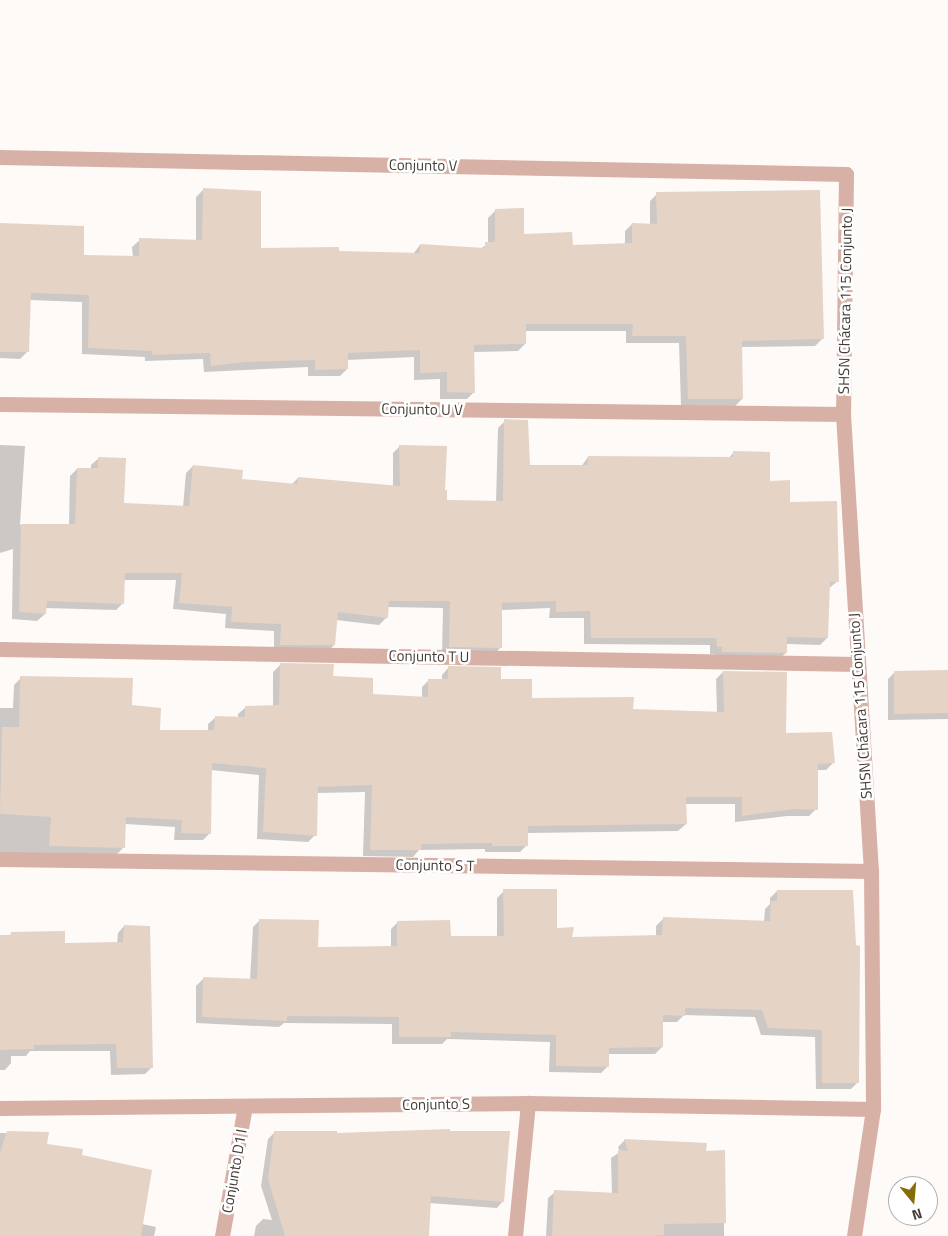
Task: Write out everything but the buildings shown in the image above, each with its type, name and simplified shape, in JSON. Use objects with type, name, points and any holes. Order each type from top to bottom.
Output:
[{"type":"street","name":"Conjunto V","points":[[0,156],[846,174]]},
{"type":"street","name":"SHSN Chácara 115 Conjunto J","points":[[846,174],[843,414],[871,871],[873,1109],[854,1236]]},
{"type":"street","name":"Conjunto U V","points":[[0,404],[843,414]]},
{"type":"street","name":"Conjunto T U","points":[[0,649],[857,664]]},
{"type":"street","name":"Conjunto S T","points":[[0,859],[871,871]]},
{"type":"street","name":"Conjunto S","points":[[0,1108],[528,1103],[873,1109]]},
{"type":"street","points":[[515,1236],[528,1103]]},
{"type":"street","name":"Conjunto D1 I","points":[[222,1236],[245,1106]]}]
